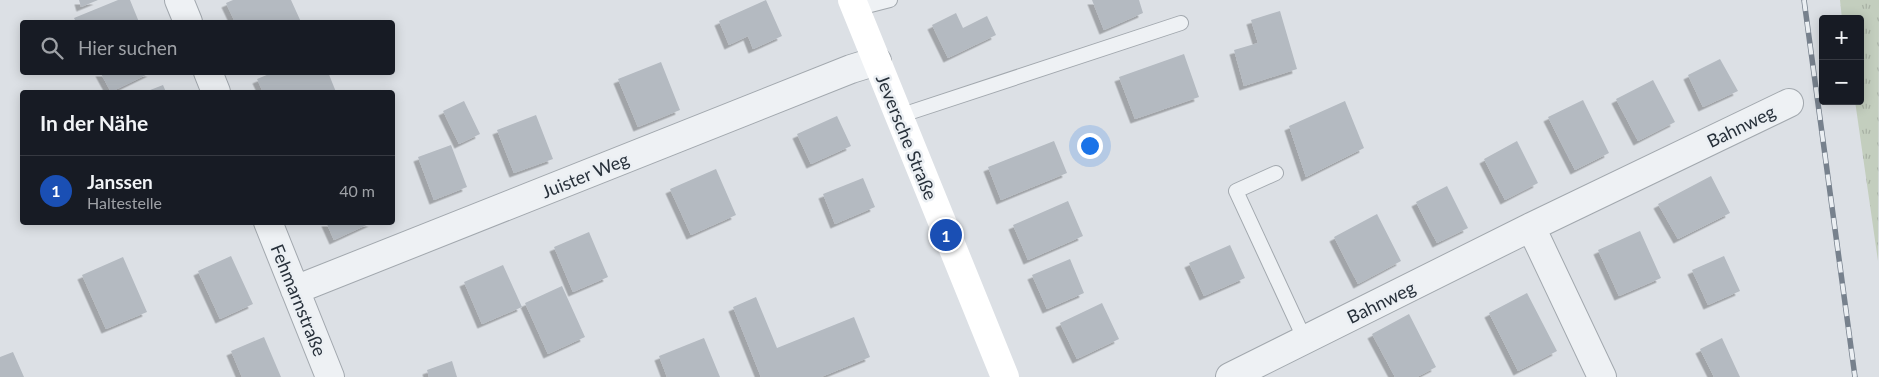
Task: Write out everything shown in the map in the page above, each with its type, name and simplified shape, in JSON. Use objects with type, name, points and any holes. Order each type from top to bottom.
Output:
[{"type":"street","points":[[179,0],[187,20]]},
{"type":"street","name":"Jeversche Straße","points":[[854,4],[1005,377]]},
{"type":"street","name":"Juister Weg","points":[[295,290],[851,69],[877,61]]},
{"type":"street","points":[[209,75],[215,90]]},
{"type":"street","name":"Bahnweg","points":[[1230,377],[1789,103]]},
{"type":"street","name":"Fehmarnstraße","points":[[269,225],[330,377]]},
{"type":"street","points":[[1531,228],[1602,377]]},
{"type":"lane","name":"Jeversche Straße","points":[[854,4],[890,0]]},
{"type":"lane","points":[[899,116],[1181,22]]},
{"type":"lane","points":[[1276,173],[1236,191],[1305,340]]},
{"type":"green space","points":[[1840,0],[1879,0],[1878,261],[1856,105],[1864,105],[1864,15],[1842,15]]},
{"type":"building","points":[[79,0],[98,0],[81,7]]},
{"type":"building","points":[[118,0],[130,0],[138,20],[75,20],[74,18]]},
{"type":"building","points":[[233,0],[291,0],[300,20],[234,20],[226,3]]},
{"type":"building","points":[[766,0],[782,36],[753,49],[748,36],[729,45],[719,21]]},
{"type":"building","points":[[1092,0],[1139,0],[1143,13],[1104,30]]},
{"type":"building","points":[[1280,11],[1297,69],[1244,86],[1234,50],[1258,43],[1251,20]]},
{"type":"building","points":[[956,13],[963,28],[987,16],[996,35],[948,58],[932,25]]},
{"type":"building","points":[[1184,54],[1199,97],[1135,119],[1119,77]]},
{"type":"building","points":[[1720,59],[1738,91],[1703,107],[1688,75]]},
{"type":"building","points":[[661,62],[680,110],[638,127],[618,79]]},
{"type":"building","points":[[102,75],[146,75],[115,90],[110,90]]},
{"type":"building","points":[[267,75],[329,75],[335,90],[262,90],[257,79]]},
{"type":"building","points":[[1653,80],[1675,122],[1638,141],[1616,99]]},
{"type":"building","points":[[163,85],[165,90],[150,90]]},
{"type":"building","points":[[1583,100],[1609,153],[1575,170],[1548,117]]},
{"type":"building","points":[[464,101],[480,134],[459,144],[443,111]]},
{"type":"building","points":[[1345,101],[1364,148],[1306,177],[1289,126]]},
{"type":"building","points":[[536,115],[553,159],[514,173],[497,130]]},
{"type":"building","points":[[837,116],[851,146],[811,164],[797,134]]},
{"type":"building","points":[[1054,141],[1067,173],[1001,200],[988,167]]},
{"type":"building","points":[[1517,141],[1538,183],[1505,200],[1484,159]]},
{"type":"building","points":[[451,145],[467,187],[434,200],[418,157]]},
{"type":"building","points":[[716,169],[736,215],[691,235],[670,189]]},
{"type":"building","points":[[1711,176],[1730,213],[1678,239],[1658,204]]},
{"type":"building","points":[[863,178],[875,207],[835,224],[823,194]]},
{"type":"building","points":[[1447,186],[1468,228],[1437,243],[1416,202]]},
{"type":"building","points":[[1068,201],[1083,236],[1028,260],[1013,225]]},
{"type":"building","points":[[1377,214],[1401,261],[1358,284],[1334,237]]},
{"type":"building","points":[[327,225],[366,225],[334,240]]},
{"type":"building","points":[[1640,231],[1661,278],[1619,296],[1598,250]]},
{"type":"building","points":[[589,232],[608,277],[573,292],[554,247]]},
{"type":"building","points":[[1230,245],[1245,278],[1204,296],[1189,263]]},
{"type":"building","points":[[231,256],[253,304],[220,319],[198,271]]},
{"type":"building","points":[[1724,256],[1740,291],[1708,305],[1692,270]]},
{"type":"building","points":[[123,257],[147,312],[106,329],[82,275]]},
{"type":"building","points":[[1070,259],[1084,293],[1047,309],[1032,275]]},
{"type":"building","points":[[503,265],[522,307],[482,324],[464,282]]},
{"type":"building","points":[[562,286],[585,337],[548,354],[525,303]]},
{"type":"building","points":[[1527,293],[1557,351],[1518,371],[1489,313]]},
{"type":"building","points":[[756,297],[777,348],[854,317],[870,357],[821,377],[761,377],[733,307]]},
{"type":"building","points":[[1102,303],[1119,339],[1077,359],[1060,323]]},
{"type":"building","points":[[1409,314],[1436,367],[1417,377],[1395,377],[1372,334]]},
{"type":"building","points":[[264,337],[281,377],[242,377],[231,351]]},
{"type":"building","points":[[704,338],[720,377],[667,377],[659,356]]},
{"type":"building","points":[[1722,338],[1740,377],[1714,377],[1700,349]]},
{"type":"building","points":[[13,352],[24,377],[0,377],[0,357]]},
{"type":"building","points":[[452,361],[457,377],[429,377],[427,370]]},
{"type":"railway","points":[[1804,0],[1855,377]]},
{"type":"place","name":"Janssen","points":[[946,235]]}]
